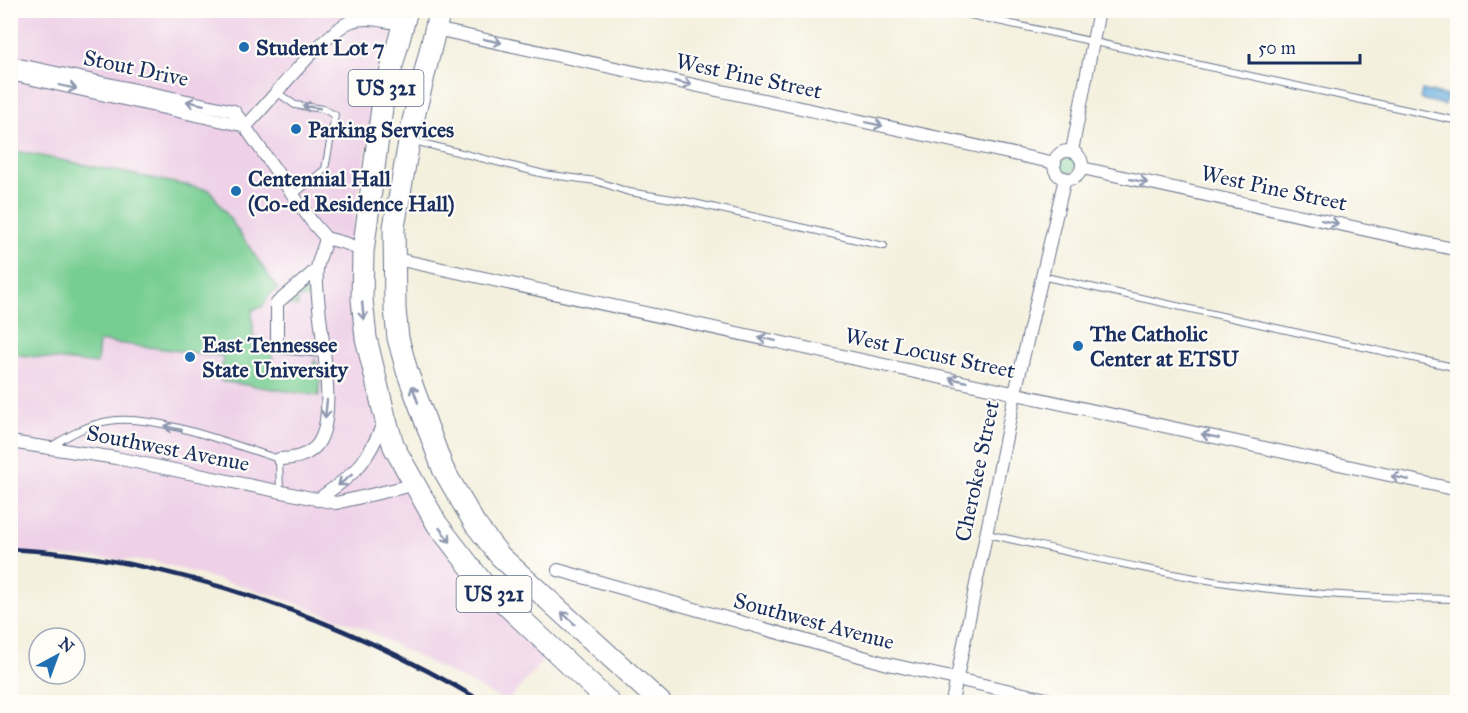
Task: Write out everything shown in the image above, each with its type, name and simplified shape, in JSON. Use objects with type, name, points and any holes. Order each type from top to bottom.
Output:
[{"type":"highway","points":[[405,17],[438,20]]},
{"type":"highway","name":"US 321","points":[[405,17],[383,100],[363,252],[362,299],[366,338],[385,417],[394,447],[413,485],[437,524],[482,582],[609,702]]},
{"type":"highway","name":"US 321","points":[[438,20],[410,140],[394,227],[392,258],[398,338],[407,371],[443,469],[459,499],[500,556],[660,702]]},
{"type":"highway","points":[[363,252],[392,258]]},
{"type":"highway","points":[[413,485],[443,469]]},
{"type":"street","points":[[1072,151],[1099,10]]},
{"type":"street","points":[[363,252],[348,244],[326,238],[293,196],[246,126],[321,45],[342,26],[366,19],[405,17]]},
{"type":"street","name":"West Pine Street","points":[[438,20],[1055,163]]},
{"type":"street","name":"Stout Drive","points":[[10,63],[246,126]]},
{"type":"street","name":"Stout Drive","points":[[10,74],[137,96]]},
{"type":"street","points":[[1072,151],[1081,159],[1082,168],[1078,175],[1065,178],[1056,171],[1055,163],[1059,155],[1072,151]]},
{"type":"street","name":"West Pine Street","points":[[1082,168],[1458,250]]},
{"type":"street","name":"Cherokee Street","points":[[952,702],[1015,393],[1065,178]]},
{"type":"street","points":[[279,459],[304,454],[315,448],[320,441],[328,393],[317,269],[326,238]]},
{"type":"street","name":"West Locust Street","points":[[392,258],[1458,490]]},
{"type":"street","points":[[317,269],[277,303],[278,347],[323,351]]},
{"type":"street","points":[[317,500],[362,464],[374,446],[385,417]]},
{"type":"street","name":"Southwest Avenue","points":[[10,442],[116,458],[336,503],[413,485]]},
{"type":"street","name":"Southwest Avenue","points":[[558,570],[805,641],[957,680],[1060,702]]},
{"type":"lane","points":[[947,10],[1017,24],[1093,44],[1458,121]]},
{"type":"lane","points":[[278,93],[295,105],[324,109],[335,115],[325,169],[293,196]]},
{"type":"lane","points":[[410,140],[544,174],[596,181],[629,192],[685,201],[884,246]]},
{"type":"lane","points":[[1041,276],[1458,368]]},
{"type":"lane","points":[[49,448],[72,434],[109,421],[145,422],[187,431],[279,459],[280,492]]},
{"type":"lane","points":[[986,534],[1196,578],[1262,588],[1327,594],[1458,599]]},
{"type":"shaded area","name":"East Tennessee State University","points":[[10,11],[400,11],[379,84],[354,217],[353,298],[422,500],[552,650],[507,702],[362,628],[276,596],[153,561],[11,554]]},
{"type":"green space","points":[[11,150],[210,190],[278,289],[271,293],[262,307],[252,310],[254,350],[272,351],[273,367],[311,372],[315,359],[320,375],[319,396],[221,381],[223,358],[221,356],[99,341],[97,364],[11,354]]},
{"type":"green space","points":[[1068,157],[1074,159],[1076,165],[1074,171],[1068,173],[1062,171],[1060,165],[1062,159]]},
{"type":"green space","points":[[306,290],[310,297],[297,299],[298,306],[285,305]]},
{"type":"water","points":[[1422,90],[1447,96],[1445,105],[1420,99]]},
{"type":"railway","points":[[10,549],[71,555],[133,565],[194,579],[256,598],[374,645],[430,672],[483,702]]},
{"type":"place","name":"Student Lot 7","points":[[244,47]]},
{"type":"place","name":"Parking Services","points":[[296,129]]},
{"type":"place","name":"Centennial Hall (Co-ed Residence Hall)","points":[[236,191]]},
{"type":"place","name":"The Catholic Center at ETSU","points":[[1078,346]]},
{"type":"place","name":"East Tennessee State University","points":[[190,357]]}]
